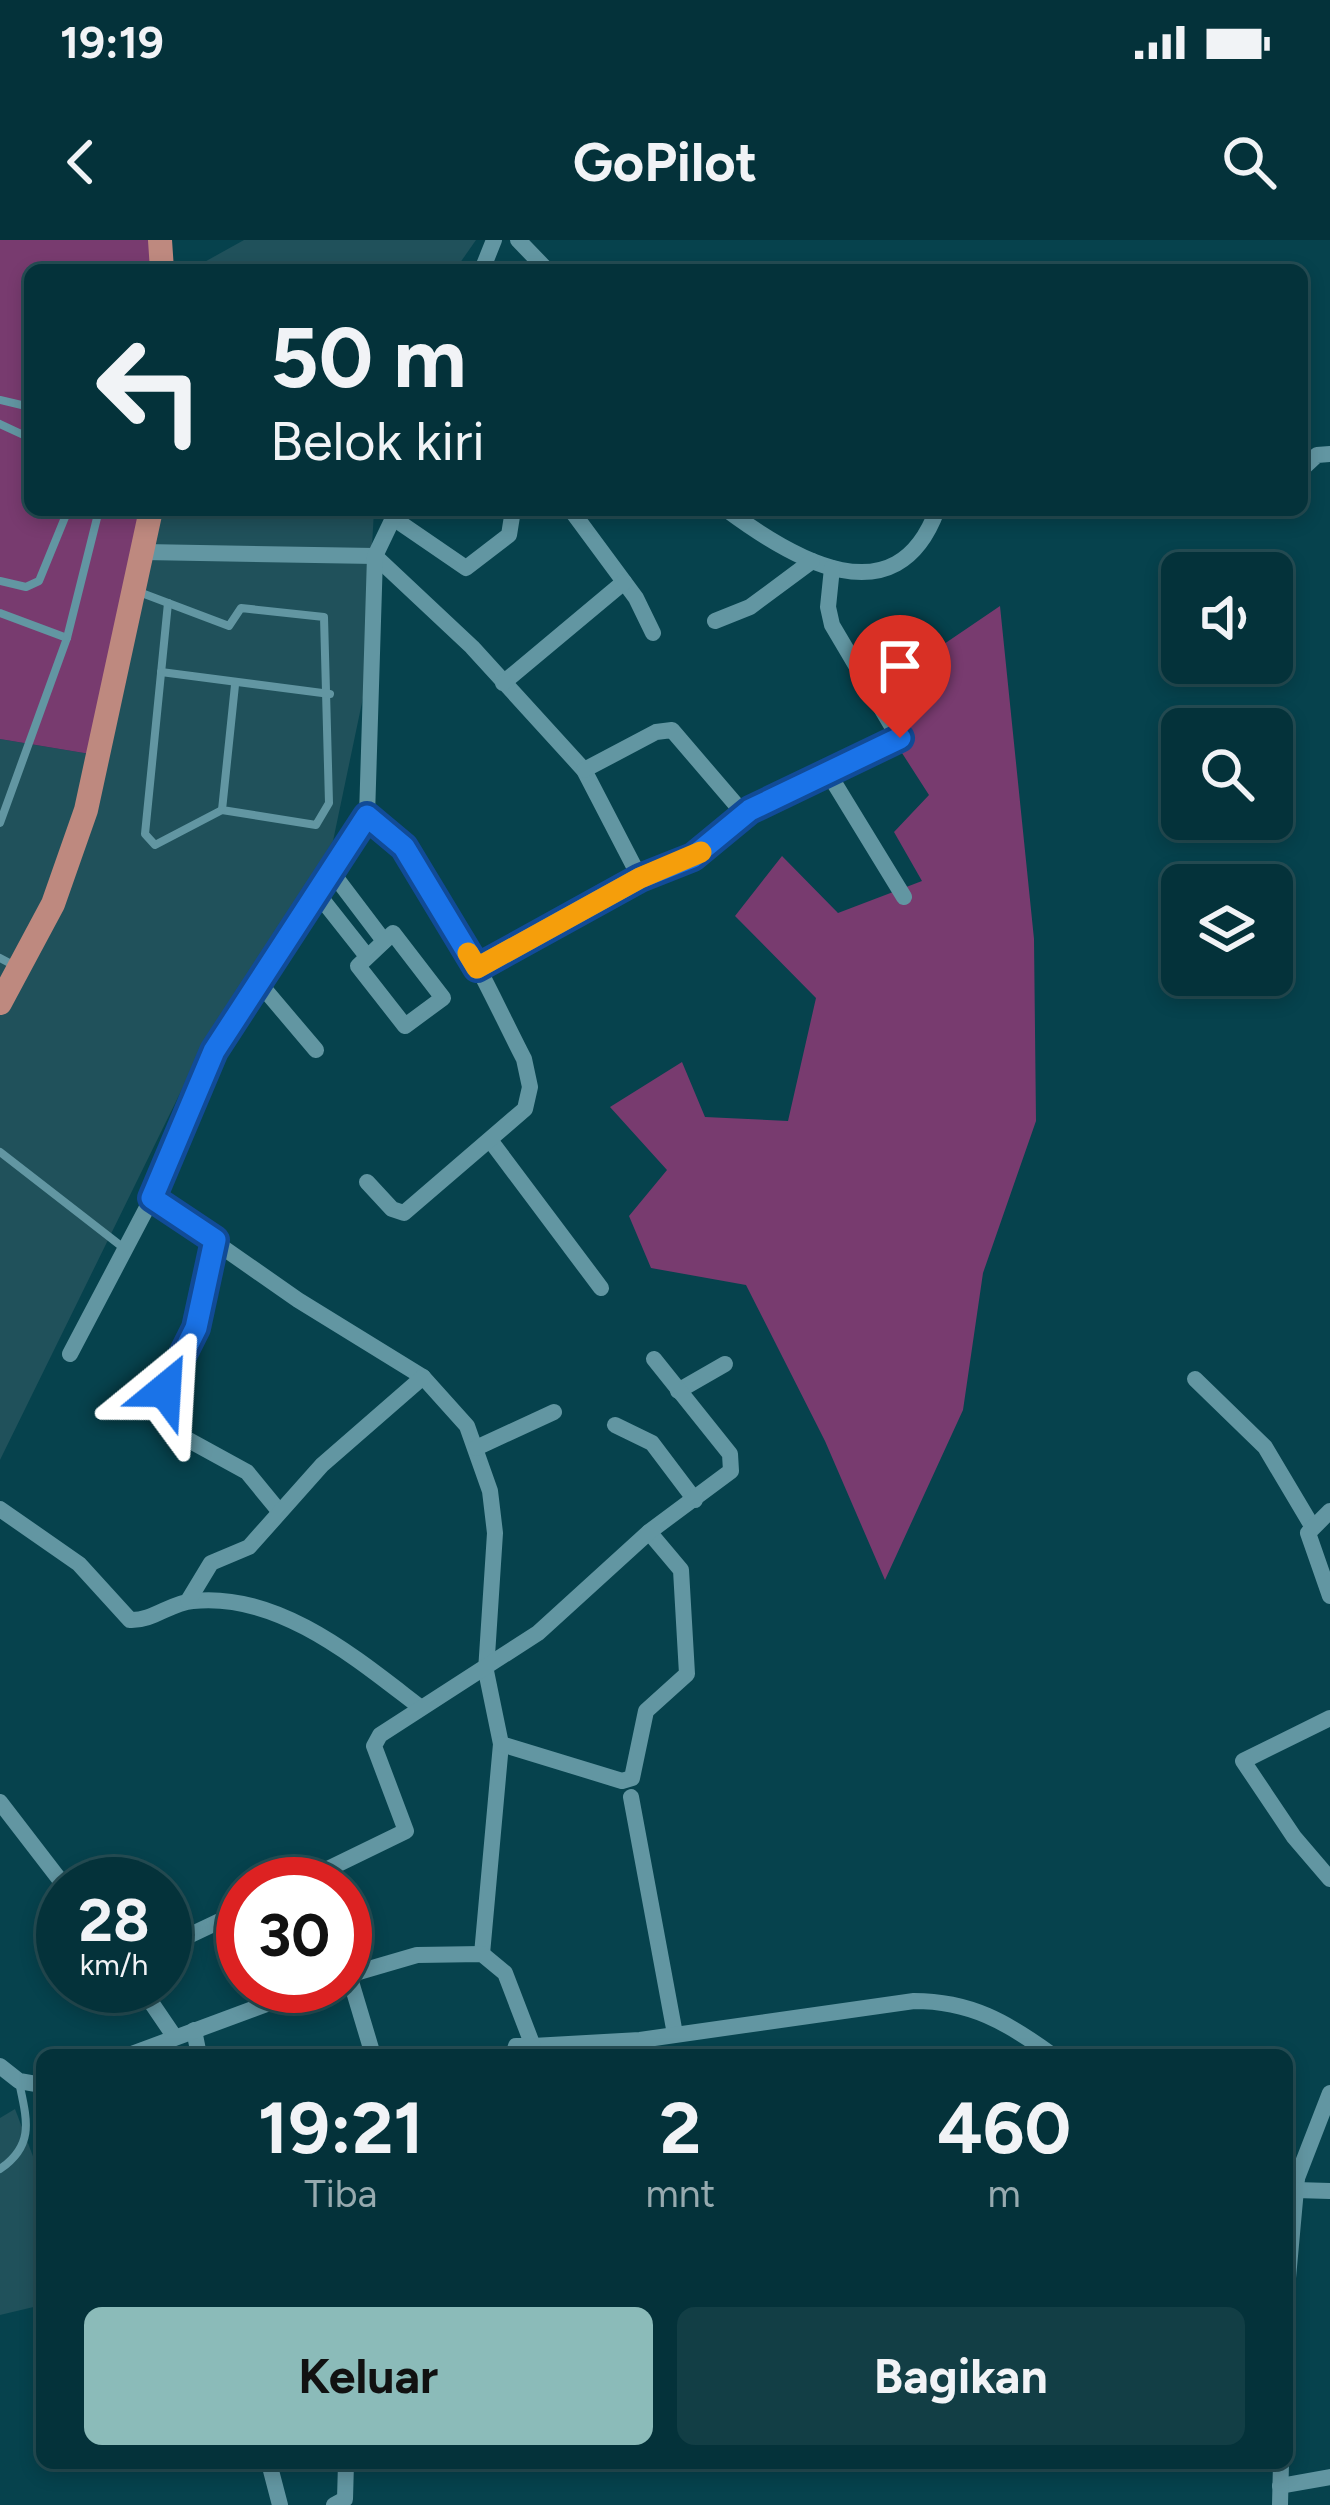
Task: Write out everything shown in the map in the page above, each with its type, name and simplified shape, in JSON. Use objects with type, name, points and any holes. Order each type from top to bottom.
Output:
[{"type":"main road","points":[[0,1003],[9,963],[53,904],[86,810],[150,516]]},
{"type":"street","points":[[518,240],[541,264]]},
{"type":"street","points":[[70,1354],[152,1198],[190,1097],[367,816],[375,556],[394,516]]},
{"type":"street","points":[[398,516],[466,568],[509,535],[512,516]]},
{"type":"street","points":[[575,516],[624,582],[652,633]]},
{"type":"street","points":[[737,516],[812,561],[869,573],[901,561],[926,538],[935,516]]},
{"type":"street","points":[[144,552],[375,556],[426,600],[584,770],[640,878]]},
{"type":"street","points":[[715,621],[750,607],[812,561]]},
{"type":"street","points":[[477,968],[640,878],[693,857],[744,814],[900,740],[832,625],[828,607],[832,568]]},
{"type":"street","points":[[503,683],[624,582]]},
{"type":"street","points":[[584,770],[656,733],[672,730],[744,814]]},
{"type":"street","points":[[830,776],[904,897]]},
{"type":"street","points":[[367,816],[404,847],[477,968],[530,1079],[525,1109],[402,1214],[367,1182]]},
{"type":"street","points":[[331,871],[384,940]]},
{"type":"street","points":[[317,893],[366,956]]},
{"type":"street","points":[[393,933],[442,1000],[405,1027],[358,967],[384,940],[393,933]]},
{"type":"street","points":[[260,984],[316,1050]]},
{"type":"street","points":[[490,1140],[601,1288]]},
{"type":"street","points":[[152,1198],[298,1300],[423,1377],[459,1415],[476,1448],[490,1491],[495,1533],[486,1671],[501,1744],[482,1954]]},
{"type":"street","points":[[215,1240],[196,1328],[165,1390],[160,1414],[185,1438],[247,1472],[279,1511]]},
{"type":"street","points":[[353,1857],[406,1831],[375,1740],[538,1633],[733,1463],[653,1360]]},
{"type":"street","points":[[678,1391],[725,1364]]},
{"type":"street","points":[[188,1601],[211,1563],[249,1547],[279,1511],[423,1377]]},
{"type":"street","points":[[1195,1379],[1265,1447],[1312,1526]]},
{"type":"street","points":[[476,1448],[554,1412]]},
{"type":"street","points":[[615,1425],[652,1443],[695,1500]]},
{"type":"street","points":[[0,1509],[79,1564],[130,1620],[142,1621],[188,1601],[231,1602],[328,1639],[420,1707]]},
{"type":"street","points":[[1330,1511],[1308,1533],[1330,1597]]},
{"type":"street","points":[[501,1744],[622,1781],[632,1778],[646,1711],[687,1674],[681,1570],[649,1532]]},
{"type":"street","points":[[1330,1718],[1244,1761],[1294,1838],[1330,1879]]},
{"type":"street","points":[[631,1797],[676,2034]]},
{"type":"street","points":[[0,1802],[42,1857]]},
{"type":"street","points":[[372,1968],[417,1955],[482,1954],[505,1973],[533,2045]]},
{"type":"street","points":[[515,2049],[952,2001],[981,2010],[1043,2049]]},
{"type":"street","points":[[158,2013],[174,2036]]},
{"type":"street","points":[[143,2049],[240,2013]]},
{"type":"street","points":[[359,2013],[371,2049]]},
{"type":"street","points":[[194,2030],[199,2049]]},
{"type":"street","points":[[0,2066],[19,2081],[36,2084]]},
{"type":"street","points":[[1329,2100],[1293,2180],[1330,2191]]},
{"type":"street","points":[[270,2469],[280,2505]]},
{"type":"street","points":[[334,2505],[345,2499],[346,2469]]},
{"type":"street","points":[[1280,2505],[1281,2469]]},
{"type":"street","points":[[1280,2486],[1330,2477]]},
{"type":"lane","points":[[0,581],[26,586],[39,581],[66,516]]},
{"type":"lane","points":[[0,823],[67,638],[98,516]]},
{"type":"lane","points":[[133,590],[230,626],[241,608],[324,617],[330,694],[329,803],[322,821],[308,827],[222,811],[166,842],[155,845],[145,834],[168,603]]},
{"type":"lane","points":[[0,613],[67,638]]},
{"type":"lane","points":[[161,672],[330,694]]},
{"type":"lane","points":[[222,811],[235,685]]},
{"type":"lane","points":[[0,1152],[125,1249]]},
{"type":"lane","points":[[0,2169],[24,2149],[28,2136],[19,2081]]},
{"type":"shaded area","points":[[0,240],[166,240],[169,264],[24,264],[24,516],[151,516],[102,756],[0,739]]},
{"type":"shaded area","points":[[244,240],[476,240],[459,264],[201,264]]},
{"type":"shaded area","points":[[151,516],[374,516],[364,693],[333,841],[189,1075],[0,1460],[0,739],[102,756]]},
{"type":"shaded area","points":[[1000,606],[1034,939],[1036,1121],[983,1273],[963,1410],[885,1580],[825,1441],[746,1285],[651,1268],[629,1216],[667,1170],[610,1107],[682,1062],[705,1117],[788,1121],[816,998],[735,916],[782,856],[838,913],[922,881],[894,832],[929,795],[866,697]]},
{"type":"shaded area","points":[[15,2109],[36,2164],[36,2306],[0,2315],[0,2118]]},
{"type":"slow traffic","points":[[468,953],[477,968],[640,878],[701,852]]},
{"type":"route","points":[[165,1390],[196,1328],[215,1240],[152,1198],[190,1097],[214,1051],[367,816],[404,847],[477,968],[640,878],[693,857],[750,810],[830,776],[900,738]]}]
